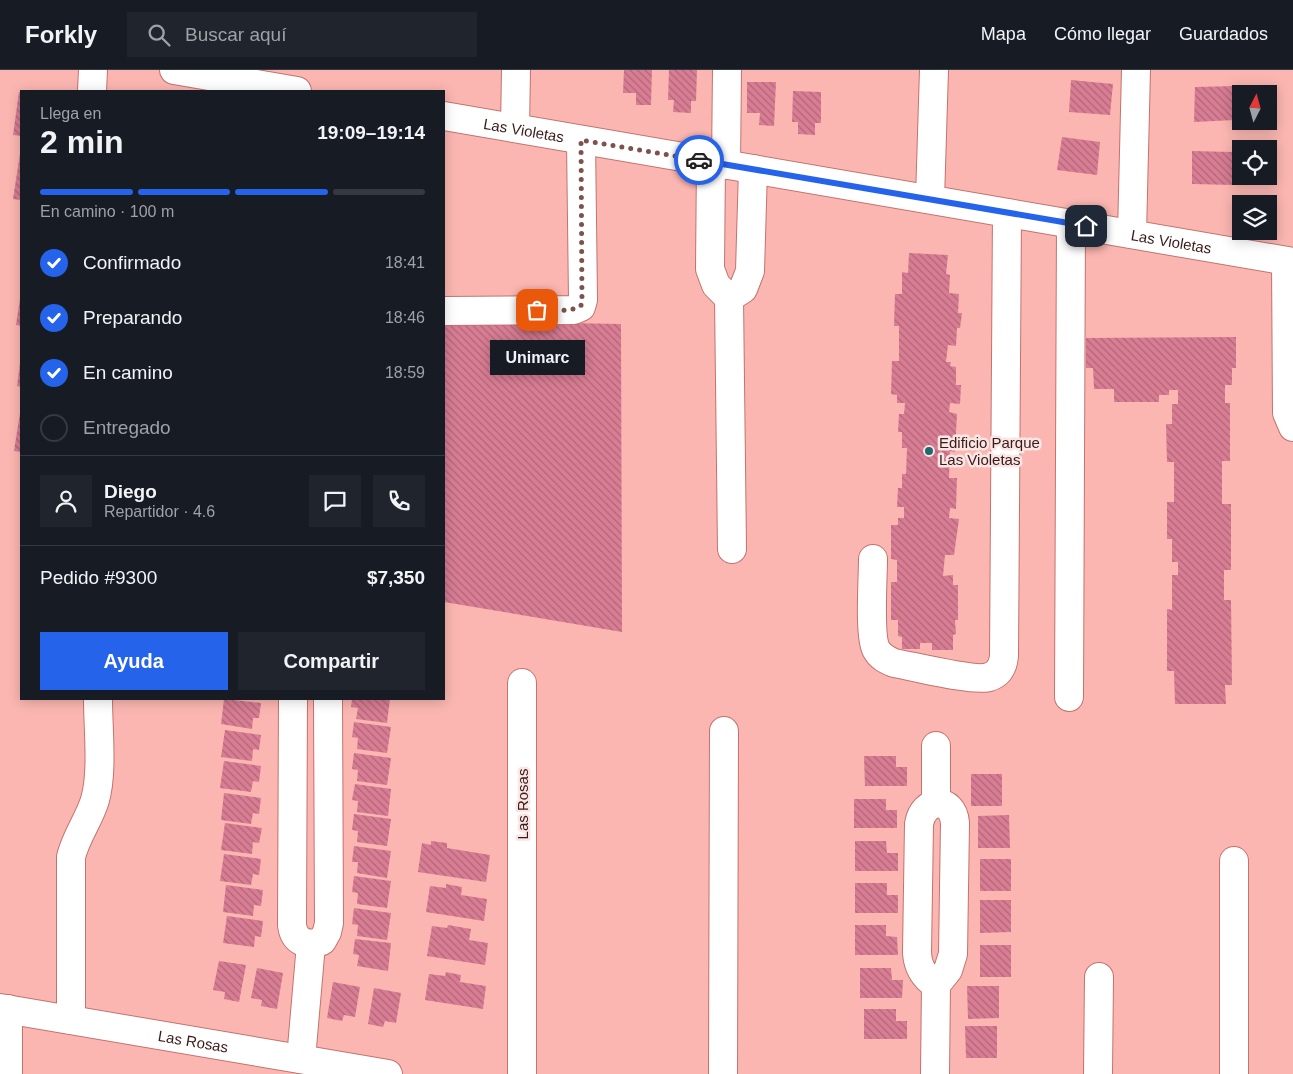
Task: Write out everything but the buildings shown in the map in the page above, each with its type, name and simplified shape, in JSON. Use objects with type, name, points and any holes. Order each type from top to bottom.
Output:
[{"type":"street","points":[[92,90],[93,70]]},
{"type":"street","points":[[174,70],[293,84]]},
{"type":"street","points":[[515,128],[516,70]]},
{"type":"street","points":[[728,70],[710,269],[716,285],[729,298],[732,549]]},
{"type":"street","points":[[930,199],[934,70]]},
{"type":"street","points":[[1132,234],[1136,70]]},
{"type":"street","name":"Las Violetas","points":[[445,116],[1289,261]]},
{"type":"street","points":[[445,310],[574,310],[581,307],[583,300],[581,140]]},
{"type":"street","points":[[729,298],[742,289],[750,271],[753,169]]},
{"type":"street","points":[[873,559],[872,632],[875,648],[879,654],[886,660],[894,663],[976,678],[990,677],[1000,669],[1004,656],[1007,213]]},
{"type":"street","points":[[1070,697],[1071,224]]},
{"type":"street","points":[[1289,261],[1287,413],[1288,420],[1293,427]]},
{"type":"street","name":"Las Rosas","points":[[522,683],[522,1074]]},
{"type":"street","points":[[71,1020],[71,857],[77,835],[92,807],[98,785],[98,700]]},
{"type":"street","points":[[293,700],[292,925],[296,936],[305,943],[311,944],[322,940],[329,923],[328,700]]},
{"type":"street","points":[[724,730],[724,1074]]},
{"type":"street","points":[[936,746],[936,803]]},
{"type":"street","points":[[935,1074],[936,985],[948,970],[952,954],[955,823],[953,812],[950,808],[936,803],[924,810],[920,816],[919,824],[917,961],[923,975],[936,985]]},
{"type":"street","points":[[1234,861],[1234,1074]]},
{"type":"street","points":[[310,1065],[311,944]]},
{"type":"street","points":[[1098,1074],[1099,977]]},
{"type":"street","points":[[4,1008],[8,1074]]},
{"type":"street","name":"Las Rosas","points":[[4,1008],[310,1065],[388,1074]]},
{"type":"way so far","points":[[537,310],[574,310],[581,307],[582,304],[581,140],[699,160]]},
{"type":"place","name":"Unimarc","points":[[537,310]]},
{"type":"place","name":"Edificio Parque Las Violetas","points":[[929,451]]},
{"type":"route","points":[[699,160],[1086,226]]}]
